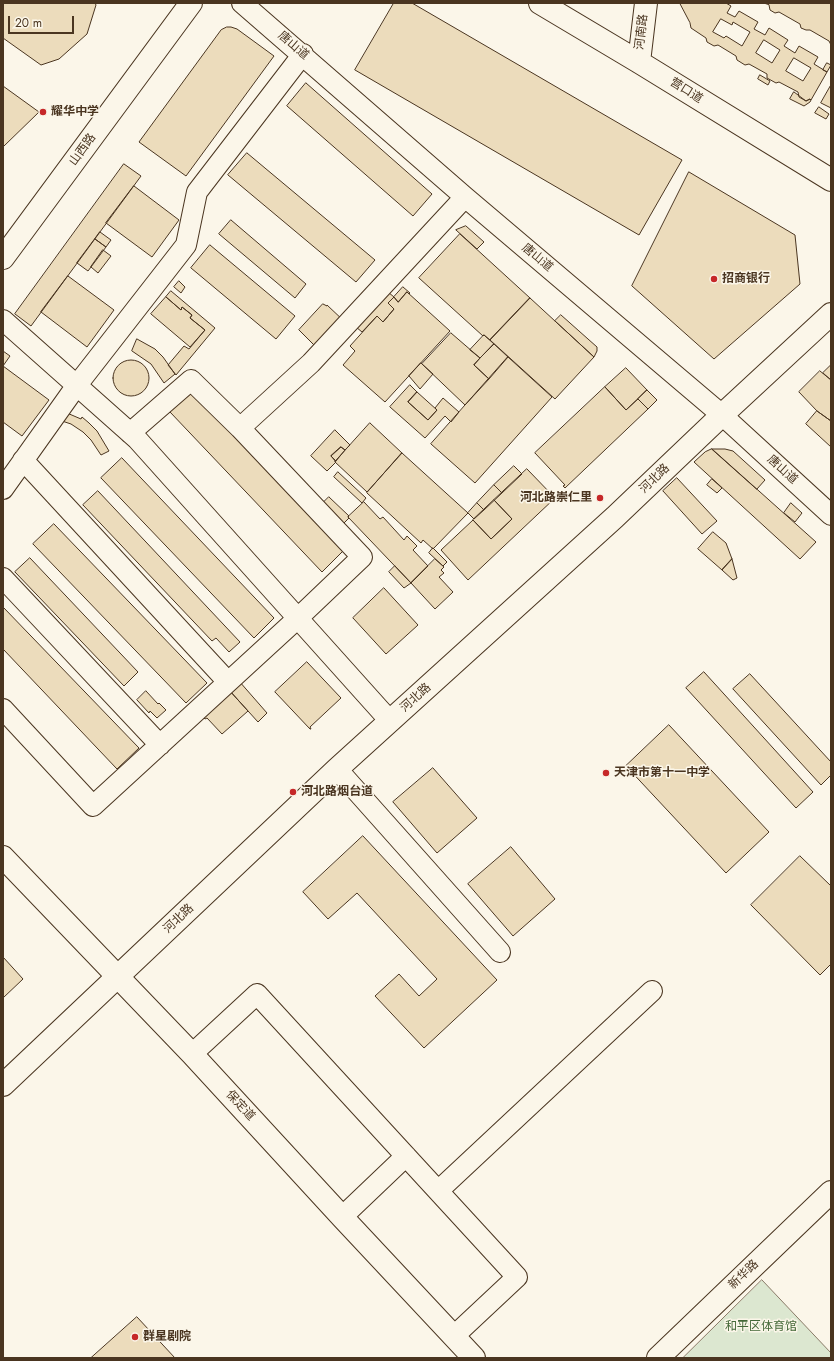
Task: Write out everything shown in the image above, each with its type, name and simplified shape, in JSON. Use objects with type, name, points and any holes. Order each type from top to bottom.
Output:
[{"type":"street","name":"山西路","points":[[3,258],[191,3]]},
{"type":"street","name":"唐山道","points":[[242,3],[303,54],[465,197],[722,415],[831,515]]},
{"type":"street","name":"营口道","points":[[540,3],[831,180]]},
{"type":"street","name":"河南路","points":[[639,62],[646,3]]},
{"type":"street","points":[[3,489],[76,385],[186,245],[197,192],[303,54]]},
{"type":"street","points":[[240,428],[312,363],[465,197]]},
{"type":"street","name":"河北路","points":[[3,1085],[337,769],[615,518],[722,415],[831,314]]},
{"type":"street","points":[[3,320],[130,433],[390,721]]},
{"type":"street","points":[[3,709],[93,806],[362,558],[240,428],[191,380],[130,433]]},
{"type":"street","points":[[23,460],[228,682]]},
{"type":"street","points":[[3,578],[160,745]]},
{"type":"street","points":[[337,769],[500,952]]},
{"type":"street","name":"保定道","points":[[3,857],[192,1054],[474,1358]]},
{"type":"street","points":[[438,1191],[652,991]]},
{"type":"street","points":[[192,1054],[257,994],[517,1277],[454,1336]]},
{"type":"street","points":[[342,1217],[406,1156]]},
{"type":"street","name":"新华路","points":[[658,1358],[831,1192]]},
{"type":"green space","name":"和平区体育馆","points":[[762,1280],[831,1353],[831,1358],[683,1358]]},
{"type":"building","points":[[3,3],[95,3],[96,5],[87,34],[59,59],[41,65],[3,38]]},
{"type":"building","points":[[394,3],[412,3],[682,160],[639,235],[355,70]]},
{"type":"building","points":[[680,3],[726,3],[731,6],[727,13],[735,17],[739,11],[758,22],[754,29],[765,35],[769,28],[788,40],[784,46],[795,53],[799,46],[818,57],[814,64],[827,72],[811,100],[806,101],[799,97],[798,92],[779,82],[776,83],[767,78],[767,74],[749,64],[745,65],[737,60],[736,56],[718,45],[714,46],[707,42],[706,38],[691,28]]},
{"type":"building","points":[[764,3],[831,3],[831,45],[829,41],[810,30],[801,28],[800,24],[779,12],[775,13],[770,10],[769,5]]},
{"type":"building","points":[[721,19],[732,25],[733,22],[750,32],[742,46],[726,36],[724,38],[713,32]]},
{"type":"building","points":[[227,27],[237,29],[274,56],[186,176],[139,142],[221,30]]},
{"type":"building","points":[[764,40],[780,50],[772,63],[756,53]]},
{"type":"building","points":[[794,58],[811,68],[803,81],[786,71]]},
{"type":"building","points":[[827,63],[831,65],[827,72],[823,70]]},
{"type":"building","points":[[760,75],[770,81],[768,85],[758,79]]},
{"type":"building","points":[[306,83],[432,194],[413,216],[287,106]]},
{"type":"building","points":[[831,85],[831,108],[821,103]]},
{"type":"building","points":[[3,86],[39,112],[3,147]]},
{"type":"building","points":[[794,92],[806,101],[810,99],[810,102],[804,106],[790,99]]},
{"type":"building","points":[[819,107],[829,114],[826,119],[815,113]]},
{"type":"building","points":[[247,153],[375,260],[356,282],[228,175]]},
{"type":"building","points":[[124,164],[141,176],[31,326],[15,314]]},
{"type":"building","points":[[689,172],[795,235],[800,284],[714,359],[632,286]]},
{"type":"building","points":[[134,186],[179,220],[152,257],[106,223]]},
{"type":"building","points":[[231,220],[306,284],[295,298],[219,234]]},
{"type":"building","points":[[466,226],[484,242],[477,249],[456,230]]},
{"type":"building","points":[[100,232],[111,240],[106,247],[95,239]]},
{"type":"building","points":[[460,234],[530,298],[490,340],[484,335],[483,336],[419,278]]},
{"type":"building","points":[[95,239],[106,247],[88,271],[77,263]]},
{"type":"building","points":[[210,245],[295,316],[276,339],[191,268]]},
{"type":"building","points":[[103,250],[111,256],[98,273],[91,267]]},
{"type":"building","points":[[68,276],[114,310],[87,347],[41,312]]},
{"type":"building","points":[[179,281],[185,287],[181,293],[174,287]]},
{"type":"building","points":[[403,287],[410,293],[409,294],[407,292],[398,302],[394,297]]},
{"type":"building","points":[[171,291],[215,328],[176,375],[168,365],[184,346],[189,349],[205,330],[190,318],[192,315],[182,307],[181,310],[166,297]]},
{"type":"building","points":[[388,292],[394,297],[388,303],[394,309],[383,322],[377,316],[362,332],[356,327]]},
{"type":"building","points":[[407,292],[450,331],[385,402],[343,365],[355,351],[350,346],[377,316],[383,322],[394,309],[388,303],[394,297],[398,302]]},
{"type":"building","points":[[166,297],[181,310],[182,307],[192,315],[190,318],[205,330],[190,347],[151,314]]},
{"type":"building","points":[[530,298],[594,357],[555,399],[490,340]]},
{"type":"building","points":[[323,304],[327,305],[345,322],[318,349],[299,330]]},
{"type":"building","points":[[561,315],[597,347],[594,357],[555,321]]},
{"type":"building","points":[[451,333],[480,358],[474,365],[489,379],[465,405],[422,364]]},
{"type":"building","points":[[484,335],[494,344],[480,358],[470,350]]},
{"type":"building","points":[[137,339],[155,349],[163,357],[175,374],[164,383],[151,364],[132,351]]},
{"type":"building","points":[[494,344],[508,357],[489,379],[474,365]]},
{"type":"building","points":[[3,351],[10,356],[3,366]]},
{"type":"building","points":[[508,357],[552,397],[475,483],[431,444]]},
{"type":"building","points":[[135,360],[144,365],[148,371],[148,385],[144,391],[135,396],[127,396],[118,391],[114,385],[113,374],[118,365],[124,361]]},
{"type":"building","points":[[421,363],[433,374],[420,389],[409,376]]},
{"type":"building","points":[[831,365],[831,380],[823,373]]},
{"type":"building","points":[[3,366],[49,400],[22,436],[3,422]]},
{"type":"building","points":[[626,368],[647,390],[626,410],[605,387]]},
{"type":"building","points":[[820,371],[831,380],[831,421],[817,411],[799,392]]},
{"type":"building","points":[[410,385],[417,392],[408,402],[428,420],[437,410],[435,408],[443,398],[459,412],[451,422],[445,416],[425,438],[390,407]]},
{"type":"building","points":[[605,387],[626,410],[638,399],[648,409],[565,488],[563,486],[565,485],[535,453]]},
{"type":"building","points":[[647,390],[657,400],[648,409],[638,399]]},
{"type":"building","points":[[191,391],[343,551],[322,572],[170,412]]},
{"type":"building","points":[[417,392],[437,410],[428,420],[408,402]]},
{"type":"building","points":[[817,411],[831,421],[831,447],[806,424]]},
{"type":"building","points":[[67,413],[81,419],[82,417],[89,423],[97,431],[109,451],[101,455],[91,440],[83,432],[71,424],[59,420]]},
{"type":"building","points":[[370,423],[402,453],[367,492],[335,462]]},
{"type":"building","points":[[335,430],[350,445],[345,450],[341,447],[331,456],[336,462],[327,471],[311,456]]},
{"type":"building","points":[[341,447],[345,450],[336,461],[331,456]]},
{"type":"building","points":[[712,449],[725,449],[733,451],[765,480],[757,489]]},
{"type":"building","points":[[712,449],[816,542],[800,559],[694,462],[705,452]]},
{"type":"building","points":[[402,453],[468,513],[433,549],[423,540],[421,543],[367,493]]},
{"type":"building","points":[[122,458],[274,618],[254,638],[101,478]]},
{"type":"building","points":[[514,466],[522,474],[502,493],[494,485]]},
{"type":"building","points":[[527,469],[555,498],[468,580],[441,550],[473,520],[491,539],[512,519],[494,500]]},
{"type":"building","points":[[338,472],[366,498],[362,503],[334,477]]},
{"type":"building","points":[[677,478],[717,521],[702,534],[663,491]]},
{"type":"building","points":[[712,479],[722,488],[717,493],[707,485]]},
{"type":"building","points":[[494,485],[502,493],[484,510],[477,503]]},
{"type":"building","points":[[98,491],[240,642],[229,652],[216,638],[212,641],[83,505]]},
{"type":"building","points":[[329,497],[349,516],[343,524],[323,503]]},
{"type":"building","points":[[494,500],[512,519],[491,539],[473,520]]},
{"type":"building","points":[[364,502],[380,519],[383,517],[404,540],[407,536],[417,546],[413,550],[428,566],[411,583],[348,517]]},
{"type":"building","points":[[477,503],[484,510],[474,519],[468,513]]},
{"type":"building","points":[[791,503],[802,513],[795,522],[784,513]]},
{"type":"building","points":[[54,524],[207,683],[186,703],[33,544]]},
{"type":"building","points":[[713,532],[726,543],[732,559],[722,570],[698,549]]},
{"type":"building","points":[[433,548],[447,562],[443,566],[429,553]]},
{"type":"building","points":[[30,558],[138,672],[124,686],[15,572]]},
{"type":"building","points":[[435,559],[444,567],[441,570],[444,573],[439,577],[453,592],[435,609],[411,583]]},
{"type":"building","points":[[732,559],[737,578],[733,580],[722,570]]},
{"type":"building","points":[[395,566],[411,583],[404,588],[389,572]]},
{"type":"building","points":[[384,588],[418,625],[386,654],[353,618]]},
{"type":"building","points":[[3,607],[139,748],[117,769],[3,649]]},
{"type":"building","points":[[307,662],[341,698],[310,727],[311,729],[275,692]]},
{"type":"building","points":[[704,672],[813,792],[796,808],[686,688]]},
{"type":"building","points":[[750,674],[831,762],[831,775],[821,785],[733,689]]},
{"type":"building","points":[[239,681],[267,713],[258,722],[229,690]]},
{"type":"building","points":[[229,690],[248,711],[222,734],[207,718],[205,719],[202,716]]},
{"type":"building","points":[[146,691],[166,710],[157,718],[150,711],[149,713],[137,700]]},
{"type":"building","points":[[669,725],[769,832],[726,873],[626,766]]},
{"type":"building","points":[[433,768],[477,818],[437,853],[393,802]]},
{"type":"building","points":[[363,836],[497,980],[424,1048],[375,996],[399,974],[419,996],[437,979],[357,893],[328,919],[303,892]]},
{"type":"building","points":[[511,847],[555,899],[513,936],[468,884]]},
{"type":"building","points":[[800,856],[831,886],[831,964],[820,975],[751,905]]},
{"type":"building","points":[[3,957],[23,979],[3,998]]},
{"type":"building","name":"群星剧院","points":[[137,1317],[175,1358],[91,1358]]},
{"type":"place","name":"耀华中学","points":[[43,112]]},
{"type":"place","name":"招商银行","points":[[714,279]]},
{"type":"place","name":"河北路崇仁里","points":[[600,498]]},
{"type":"place","name":"天津市第十一中学","points":[[606,773]]},
{"type":"place","name":"河北路烟台道","points":[[293,792]]},
{"type":"place","name":"群星剧院","points":[[135,1337]]}]
